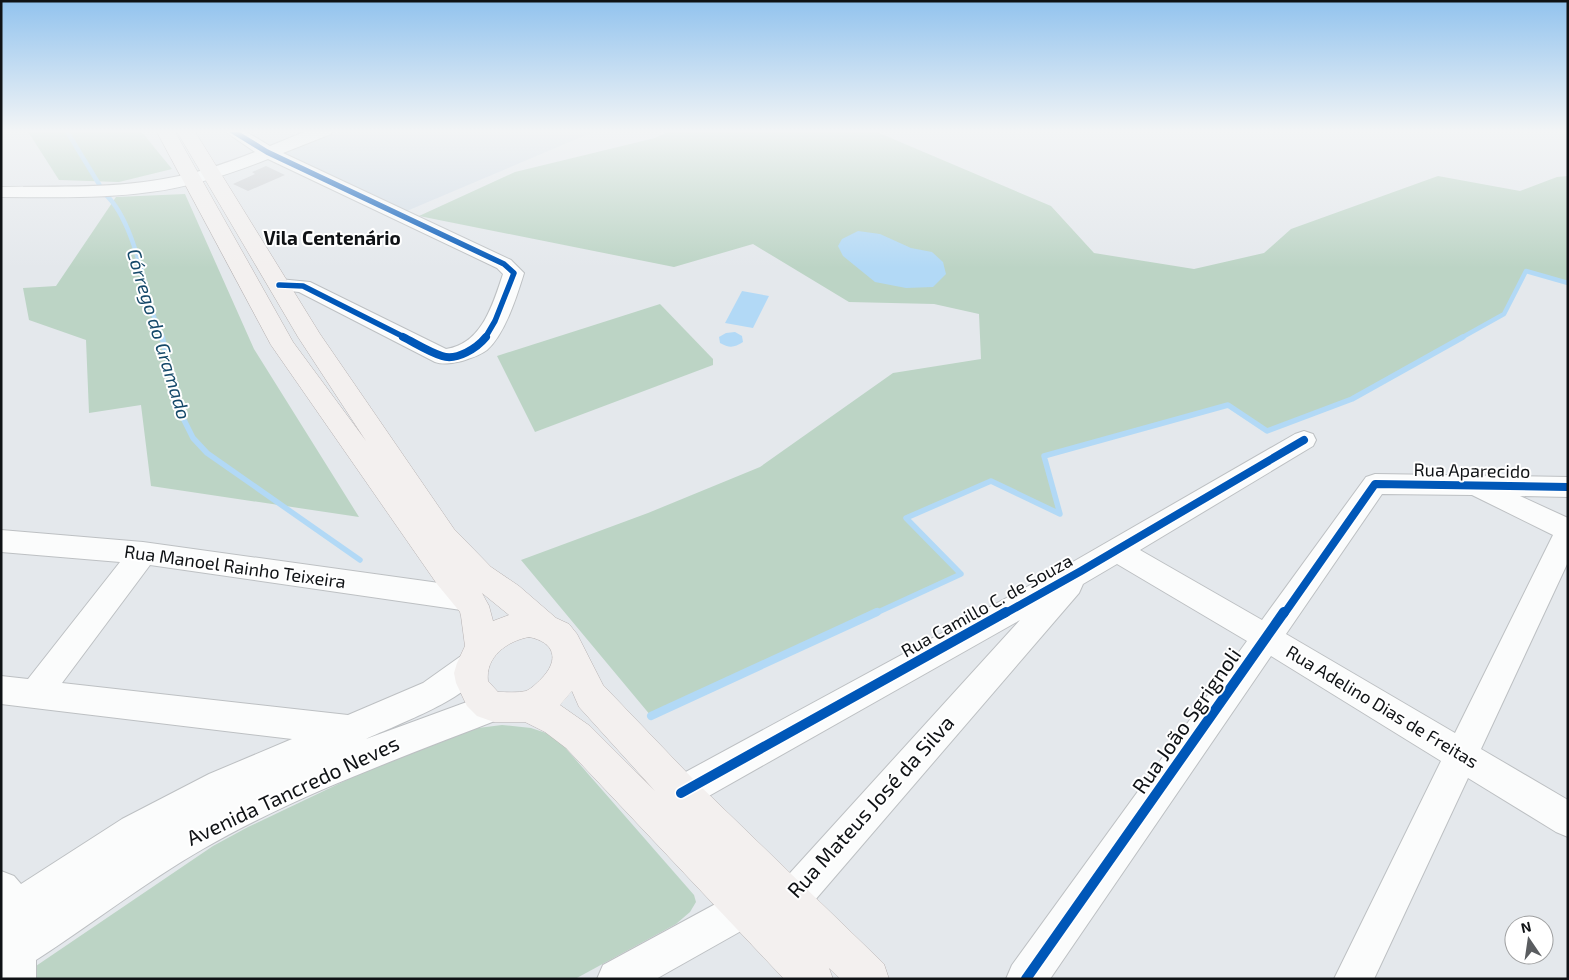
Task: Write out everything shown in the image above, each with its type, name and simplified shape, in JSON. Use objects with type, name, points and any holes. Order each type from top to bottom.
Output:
[{"type":"main road","points":[[202,176],[279,285],[310,337],[444,537],[480,576],[508,595],[556,638],[591,696],[681,793],[869,979]]},
{"type":"main road","points":[[202,176],[283,345],[448,575],[474,606],[477,616],[476,657],[471,674],[473,688],[481,699],[557,721],[578,737],[814,979]]},
{"type":"main road","points":[[476,657],[494,636],[512,627],[529,624],[556,638],[568,659],[565,673],[556,687],[544,699],[511,707]]},
{"type":"street","points":[[1,192],[117,190],[172,184],[202,176]]},
{"type":"street","points":[[279,285],[302,286],[443,357],[460,356],[475,349],[489,335],[514,274],[504,264],[317,176]]},
{"type":"street","name":"Rua Camillo C. de Souza","points":[[681,793],[1081,571],[1304,440]]},
{"type":"street","name":"Rua Aparecido","points":[[1375,484],[1568,488]]},
{"type":"street","name":"Rua João Sgrignoli","points":[[1026,979],[1375,484]]},
{"type":"street","points":[[1354,979],[1568,531],[1472,486]]},
{"type":"street","name":"Rua Manoel Rainho Teixeira","points":[[1,541],[143,554],[468,599]]},
{"type":"street","name":"Rua Adelino Dias de Freitas","points":[[1117,550],[1268,638],[1568,820]]},
{"type":"street","points":[[35,694],[143,554]]},
{"type":"street","name":"Rua Mateus José da Silva","points":[[616,979],[745,908],[790,901],[1081,571]]},
{"type":"street","name":"Avenida Tancredo Neves","points":[[9,934],[135,832],[221,786],[434,693],[476,657]]},
{"type":"street","points":[[1,690],[349,730]]},
{"type":"street","name":"Avenida Tancredo Neves","points":[[9,934],[60,923],[139,867],[210,826],[284,790],[434,727],[511,707]]},
{"type":"shaded area","points":[[327,176],[490,176],[402,213]]},
{"type":"green space","points":[[56,176],[145,176],[119,182],[59,180]]},
{"type":"green space","points":[[507,176],[980,176],[1051,206],[1094,253],[1194,269],[1264,253],[1291,229],[1438,176],[1520,191],[1557,177],[1568,176],[1568,283],[1526,271],[1504,314],[1352,399],[1268,431],[1228,405],[1044,456],[1060,514],[991,481],[906,518],[961,574],[651,716],[521,560],[648,513],[760,467],[893,373],[981,359],[979,314],[934,304],[849,302],[753,244],[674,267],[419,216]]},
{"type":"green space","points":[[185,194],[254,349],[359,517],[151,486],[141,405],[89,413],[86,340],[29,320],[23,288],[56,286],[116,197]]},
{"type":"green space","points":[[660,304],[713,359],[713,365],[535,432],[497,356]]},
{"type":"green space","points":[[502,725],[531,728],[555,736],[694,895],[696,902],[690,912],[676,924],[575,979],[23,979],[33,968],[213,846],[248,827],[437,737],[470,729]]},
{"type":"water","points":[[858,231],[880,234],[911,248],[932,252],[943,262],[946,274],[933,287],[906,288],[875,282],[843,256],[838,246],[842,239]]},
{"type":"water","points":[[742,291],[769,296],[753,328],[725,323]]},
{"type":"water","points":[[735,332],[742,336],[743,342],[732,347],[720,343],[719,337],[726,333]]},
{"type":"building","points":[[251,176],[283,176],[248,191],[233,184]]},
{"type":"waterway","name":"Córrego do Gramado","points":[[94,176],[105,194],[115,205],[130,235],[155,320],[163,338]]},
{"type":"waterway","points":[[1461,338],[1504,314],[1526,271],[1568,283]]},
{"type":"waterway","name":"Córrego do Gramado","points":[[162,337],[184,420],[193,438],[207,453],[360,560]]},
{"type":"waterway","points":[[874,614],[961,574],[906,518],[991,481],[1060,514],[1044,456],[1228,405],[1267,431],[1352,399],[1463,337]]},
{"type":"waterway","points":[[651,716],[877,612]]},
{"type":"cycle path","points":[[279,285],[303,286],[443,357],[465,353],[480,344],[495,321],[514,273],[504,264],[317,176]]},
{"type":"cycle path","points":[[681,793],[1081,571],[1304,440]]},
{"type":"cycle path","points":[[1026,979],[1375,484],[1568,487]]},
{"type":"district","name":"Vila Centenário","points":[[332,238]]}]
